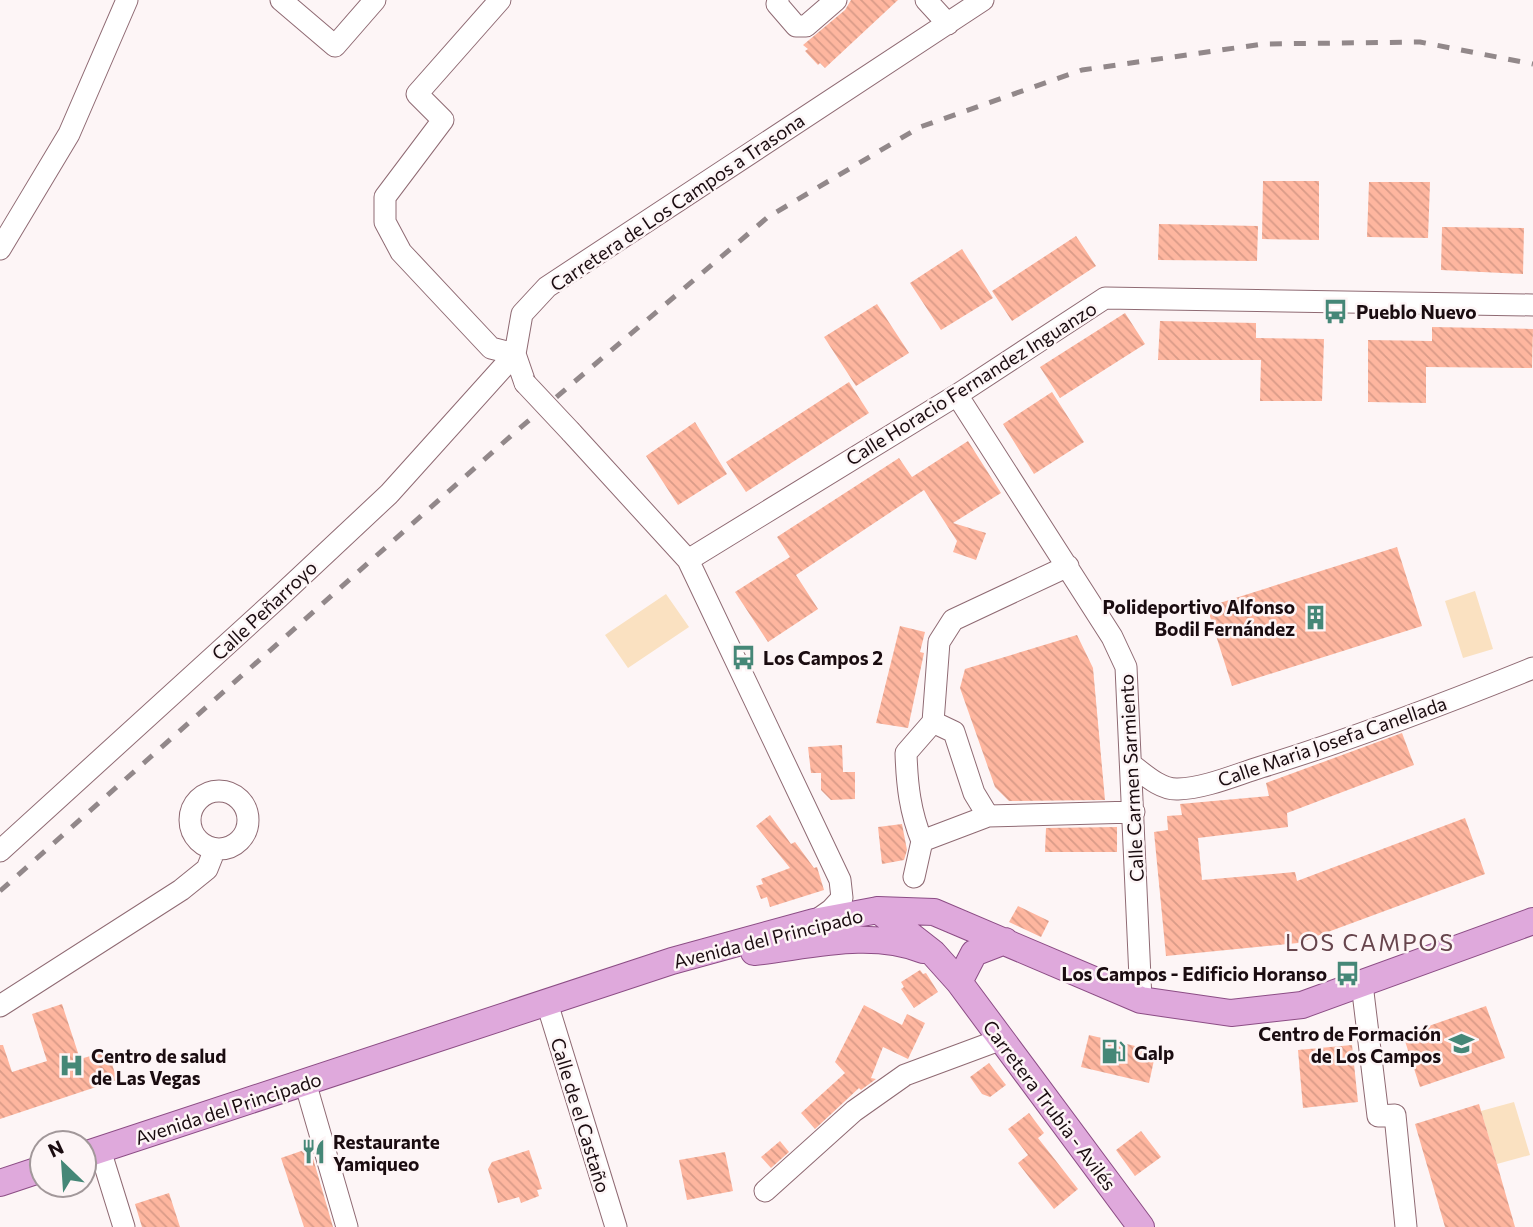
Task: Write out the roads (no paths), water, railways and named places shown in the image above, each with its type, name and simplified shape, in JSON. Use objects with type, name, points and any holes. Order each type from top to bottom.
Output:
[{"type":"main road","name":"Avenida del Principado","points":[[98,1151],[672,961],[814,922],[878,911],[934,912],[1141,1000],[1231,1013],[1302,1005],[1533,920]]},
{"type":"main road","name":"Carretera Trubia - Avilés","points":[[878,911],[933,953],[959,982],[1141,1227]]},
{"type":"main road","points":[[672,961],[873,939],[907,944],[933,953],[932,934],[940,924],[958,921]]},
{"type":"main road","points":[[959,982],[974,953],[1005,941]]},
{"type":"main road","points":[[0,1183],[28,1174]]},
{"type":"street","points":[[0,249],[69,134],[127,0]]},
{"type":"street","points":[[281,0],[335,46],[375,0]]},
{"type":"street","points":[[500,0],[417,94],[443,120],[385,197],[385,222],[401,252],[491,348],[514,354],[525,383],[688,559],[840,880],[842,898],[814,922]]},
{"type":"street","points":[[778,0],[778,4],[796,26],[806,26],[836,0]]},
{"type":"street","points":[[926,0],[948,24]]},
{"type":"street","name":"Carretera de Los Campos a Trasona","points":[[514,354],[522,314],[547,287],[983,0]]},
{"type":"street","name":"Calle Horacio Fernandez Inguanzo","points":[[688,559],[957,395],[1105,298],[1533,305]]},
{"type":"street","name":"Calle Peñarroyo","points":[[0,851],[389,494],[514,354]]},
{"type":"street","name":"Calle Carmen Sarmiento","points":[[957,395],[1068,566],[1112,637],[1126,667],[1141,1000]]},
{"type":"street","points":[[914,877],[922,841],[912,817],[906,753],[933,722],[939,642],[953,620],[1068,566]]},
{"type":"street","name":"Calle Maria Josefa Canellada","points":[[1132,765],[1151,781],[1177,790],[1206,783],[1291,758],[1452,701],[1533,668]]},
{"type":"street","points":[[933,722],[954,732],[974,793],[988,816]]},
{"type":"street","points":[[922,841],[988,816],[1134,812]]},
{"type":"street","points":[[0,1006],[181,890],[207,869],[215,849]]},
{"type":"street","points":[[840,880],[878,911]]},
{"type":"street","points":[[1362,984],[1378,1116],[1395,1115],[1406,1227]]},
{"type":"street","name":"Calle de el Castaño","points":[[547,1003],[610,1225]]},
{"type":"street","points":[[765,1191],[854,1111],[905,1075],[1002,1039]]},
{"type":"street","points":[[305,1082],[347,1227]]},
{"type":"street","points":[[98,1167],[124,1227]]},
{"type":"railway","points":[[0,891],[513,434],[768,217],[920,127],[1082,70],[1263,44],[1420,42],[1533,64]]},
{"type":"place","name":"Pueblo Nuevo","points":[[1336,311]]},
{"type":"place","name":"Polideportivo Alfonso Bodil Fernández","points":[[1315,617]]},
{"type":"place","name":"Los Campos 2","points":[[743,657]]},
{"type":"place","name":"Los Campos - Edificio Horanso","points":[[1347,973]]},
{"type":"place","name":"Centro de Formación de Los Campos","points":[[1461,1044]]},
{"type":"place","name":"Galp","points":[[1114,1052]]},
{"type":"place","name":"Centro de salud de Las Vegas","points":[[71,1066]]},
{"type":"place","name":"Restaurante Yamiqueo","points":[[313,1152]]},
{"type":"district","name":"LOS CAMPOS","points":[[1370,942]]}]
